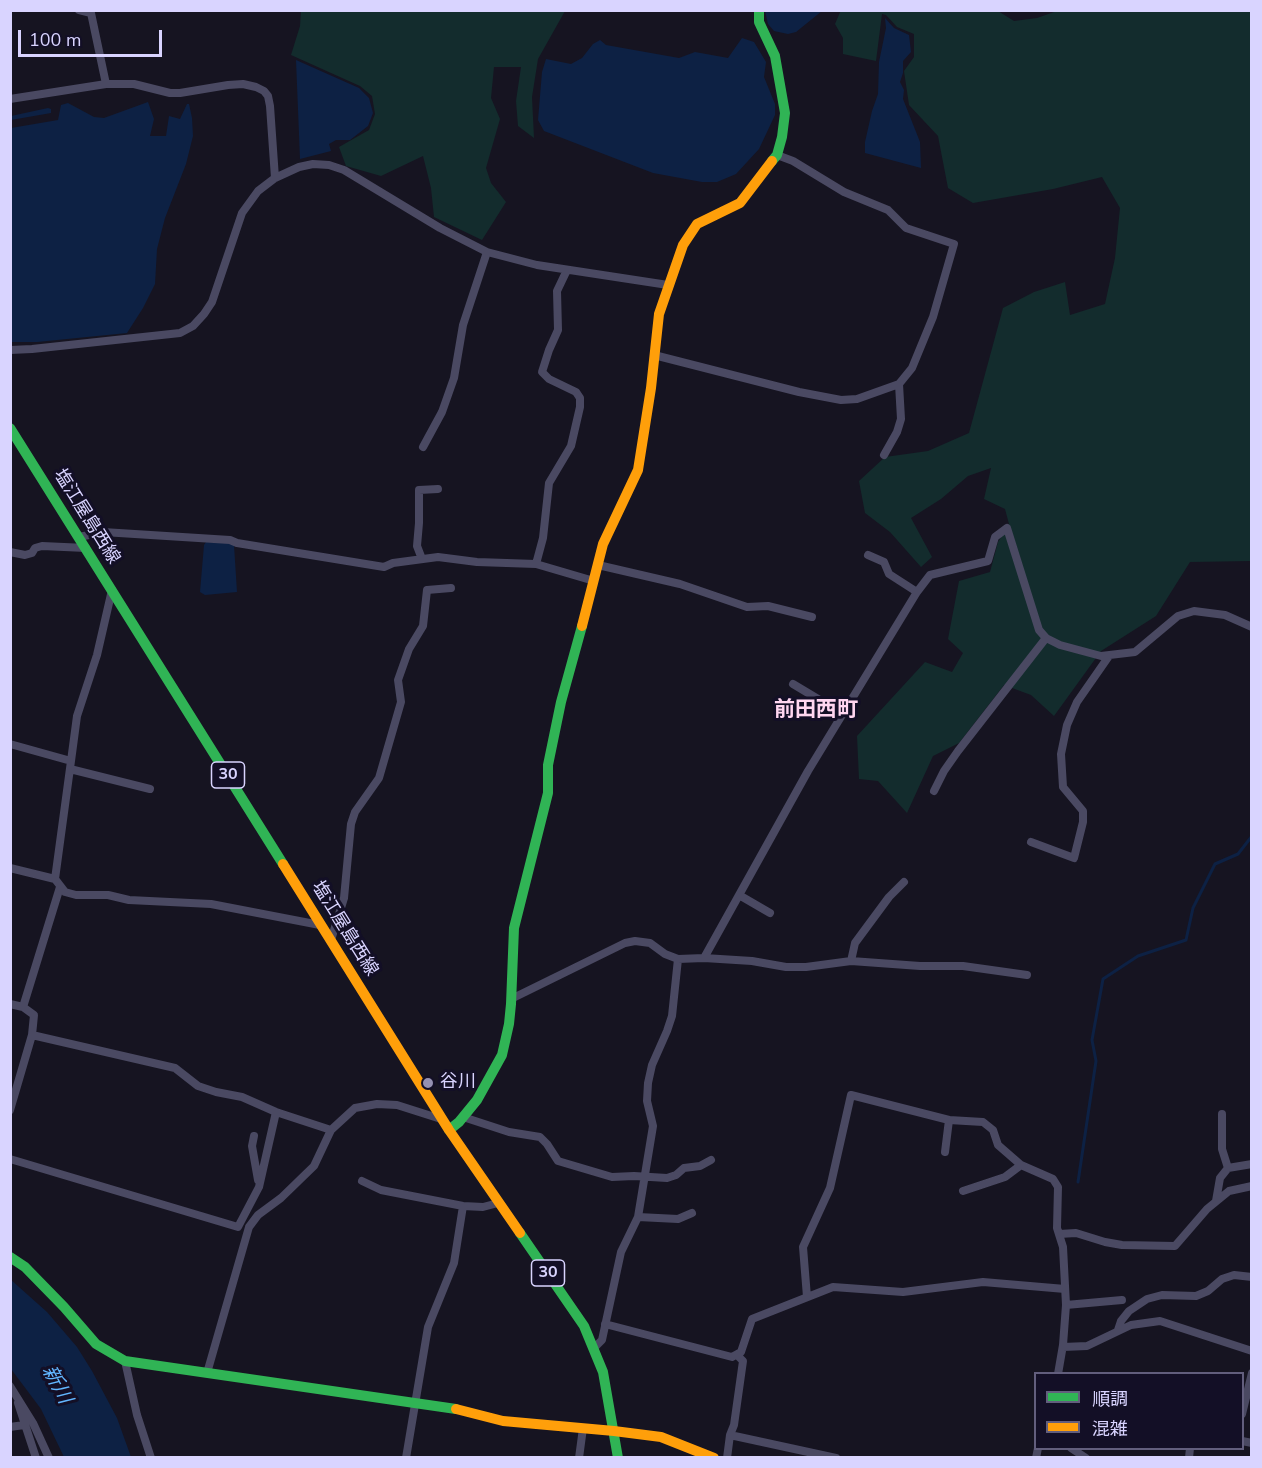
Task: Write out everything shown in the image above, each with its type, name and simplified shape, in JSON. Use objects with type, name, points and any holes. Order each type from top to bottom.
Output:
[{"type":"street","points":[[79,10],[91,13],[106,84]]},
{"type":"street","points":[[461,1119],[488,1084],[502,1055],[509,1024],[514,928],[548,792],[548,765],[561,702],[603,544],[638,470],[651,388],[659,314],[668,285],[683,245],[697,224],[740,203],[777,155],[783,137],[785,113],[775,56],[759,22],[759,10]]},
{"type":"street","points":[[10,99],[106,84],[134,84],[170,93],[243,84],[264,91],[270,106],[275,178]]},
{"type":"street","points":[[654,355],[799,392],[841,400],[856,399],[899,384],[912,368],[933,317],[954,244],[906,228],[888,210],[844,192],[793,161],[777,155]]},
{"type":"street","points":[[10,350],[180,333],[193,326],[212,302],[242,213],[258,191],[275,178],[299,167],[314,164],[329,165],[344,170],[440,228],[487,252],[537,265],[668,285]]},
{"type":"street","points":[[423,447],[442,412],[454,378],[463,325],[487,252]]},
{"type":"street","points":[[536,564],[543,538],[549,483],[571,446],[580,407],[580,398],[576,392],[542,372],[558,330],[557,291],[567,270]]},
{"type":"street","points":[[884,455],[897,432],[901,419],[899,384]]},
{"type":"street","name":"塩江屋島西線","points":[[10,428],[445,1124],[584,1326],[603,1372],[618,1458]]},
{"type":"street","points":[[422,559],[417,546],[419,490],[438,489]]},
{"type":"street","points":[[704,958],[808,771],[917,592],[930,575],[988,561],[995,537],[1007,528],[1039,630],[1046,638],[1080,652],[1109,656],[1134,652],[1178,616],[1194,611],[1225,615],[1251,627]]},
{"type":"street","points":[[79,537],[103,532],[230,540],[384,567],[393,563],[438,557],[477,562],[536,564],[594,581]]},
{"type":"street","points":[[10,552],[24,555],[42,546],[86,548]]},
{"type":"street","points":[[868,555],[884,562],[889,574],[917,592]]},
{"type":"street","points":[[598,566],[680,584],[747,606],[768,606],[812,617]]},
{"type":"street","points":[[331,940],[344,898],[351,824],[355,812],[379,778],[400,702],[398,680],[409,650],[423,626],[427,590],[451,588]]},
{"type":"street","points":[[112,589],[97,655],[77,716],[55,879],[60,888],[76,895],[108,895],[129,900],[211,904],[322,926]]},
{"type":"street","points":[[934,791],[958,751],[1046,638]]},
{"type":"street","points":[[1031,842],[1074,858],[1083,822],[1083,811],[1063,787],[1061,754],[1067,725],[1077,702],[1109,656]]},
{"type":"street","points":[[793,684],[843,714]]},
{"type":"street","points":[[10,744],[150,789]]},
{"type":"street","points":[[10,868],[55,879]]},
{"type":"street","points":[[851,961],[855,943],[889,897],[904,882]]},
{"type":"street","points":[[23,1007],[60,888]]},
{"type":"street","points":[[739,895],[770,913]]},
{"type":"street","points":[[511,999],[626,943],[635,941],[650,943],[665,954],[678,959],[752,961],[786,967],[806,967],[851,961],[920,966],[963,966],[1027,975]]},
{"type":"street","points":[[594,1348],[602,1340],[621,1252],[638,1217],[653,1126],[647,1101],[648,1083],[652,1065],[668,1031],[672,1016],[678,959]]},
{"type":"street","points":[[10,1004],[23,1007],[34,1015],[32,1035],[10,1110]]},
{"type":"street","points":[[32,1035],[175,1068],[198,1086],[242,1097],[276,1112],[331,1130]]},
{"type":"street","points":[[806,1292],[803,1246],[830,1188],[851,1095],[949,1120],[983,1122],[993,1130],[998,1145],[1021,1165],[1056,1183],[1057,1228],[1063,1247],[1066,1305],[1058,1372]]},
{"type":"street","points":[[249,1227],[258,1215],[281,1198],[314,1166],[331,1130],[355,1108],[377,1104],[397,1105],[445,1124],[461,1119],[509,1132],[540,1137],[558,1161],[612,1177],[667,1178],[676,1175],[684,1168],[700,1166],[711,1160]]},
{"type":"street","points":[[10,1159],[238,1227],[259,1187],[276,1112]]},
{"type":"street","points":[[1222,1114],[1222,1149],[1226,1171]]},
{"type":"street","points":[[945,1152],[949,1120]]},
{"type":"street","points":[[207,1373],[249,1227],[261,1196],[252,1146],[254,1136]]},
{"type":"street","points":[[1216,1201],[1220,1178],[1226,1171],[1251,1164]]},
{"type":"street","points":[[963,1191],[1005,1177],[1021,1165]]},
{"type":"street","points":[[362,1181],[381,1190],[463,1206],[483,1207],[498,1203]]},
{"type":"street","points":[[1059,1234],[1076,1233],[1122,1245],[1175,1246],[1216,1201],[1229,1191],[1251,1186]]},
{"type":"street","points":[[406,1458],[428,1327],[454,1263],[463,1206]]},
{"type":"street","points":[[638,1217],[678,1219],[692,1213]]},
{"type":"street","points":[[10,1257],[25,1268],[64,1307],[96,1344],[126,1360],[450,1407],[503,1421],[661,1437],[714,1458]]},
{"type":"street","points":[[1118,1330],[1121,1321],[1129,1311],[1148,1299],[1162,1295],[1196,1296],[1208,1291],[1222,1279],[1234,1275],[1251,1277]]},
{"type":"street","points":[[606,1323],[732,1357],[741,1352],[752,1319],[806,1292],[832,1287],[903,1292],[983,1282],[1065,1288]]},
{"type":"street","points":[[1066,1305],[1122,1300]]},
{"type":"street","points":[[1063,1347],[1087,1346],[1099,1342],[1118,1330],[1143,1322],[1160,1322],[1251,1351]]},
{"type":"street","points":[[727,1458],[743,1361],[737,1355]]},
{"type":"street","points":[[126,1360],[137,1415],[151,1458]]},
{"type":"street","points":[[1244,1405],[1251,1373]]},
{"type":"street","points":[[13,1388],[36,1458]]},
{"type":"street","points":[[13,1388],[49,1458]]},
{"type":"street","points":[[10,1427],[24,1425]]},
{"type":"street","points":[[579,1458],[583,1428]]},
{"type":"street","points":[[730,1435],[836,1458]]},
{"type":"street","points":[[1073,1450],[1086,1458]]},
{"type":"green space","points":[[841,10],[998,11],[1014,21],[1037,18],[1060,10],[1251,11],[1251,561],[1190,562],[1156,616],[1101,651],[1054,716],[1031,695],[1004,685],[959,743],[933,756],[907,813],[878,781],[859,779],[857,736],[925,662],[952,672],[963,653],[948,639],[959,581],[990,572],[998,542],[1009,524],[1005,509],[984,499],[991,468],[968,476],[941,499],[911,518],[932,557],[921,567],[890,532],[865,513],[859,481],[885,457],[928,451],[969,433],[1003,308],[1034,292],[1065,282],[1070,315],[1105,304],[1115,258],[1120,208],[1102,177],[1053,189],[973,203],[948,188],[938,136],[909,105],[904,71],[914,57],[914,34],[897,27],[886,15],[882,14],[876,61],[843,54],[843,38],[835,24]]},
{"type":"green space","points":[[301,11],[565,11],[538,59],[532,97],[534,138],[518,126],[516,101],[521,67],[494,67],[491,98],[500,119],[486,168],[491,183],[506,202],[482,240],[434,217],[431,188],[423,156],[381,176],[346,166],[339,147],[369,130],[375,114],[372,96],[360,86],[291,55],[300,26]]},
{"type":"water","points":[[765,10],[822,11],[796,32],[788,34],[774,31],[768,24]]},
{"type":"water","points":[[885,18],[894,28],[909,35],[911,52],[903,61],[900,82],[904,90],[903,99],[920,142],[921,168],[865,153],[865,142],[878,94],[879,62],[886,28]]},
{"type":"water","points":[[742,38],[754,42],[766,62],[764,77],[775,104],[775,115],[759,149],[736,174],[717,182],[702,182],[653,173],[544,131],[538,120],[542,72],[546,59],[571,64],[582,58],[593,44],[600,40],[606,45],[679,58],[695,52],[728,58]]},
{"type":"water","points":[[296,60],[359,88],[369,98],[373,113],[368,126],[350,140],[336,140],[329,144],[331,151],[300,159]]},
{"type":"water","points":[[148,102],[154,119],[150,136],[166,136],[169,116],[180,119],[189,104],[193,136],[186,164],[165,218],[157,249],[155,284],[143,308],[127,333],[37,342],[11,342],[11,128],[58,120],[61,105],[68,103],[94,117],[104,118]]},
{"type":"water","points":[[51,109],[51,113],[11,120],[11,116]]},
{"type":"water","points":[[206,542],[234,545],[237,592],[205,595],[200,592]]},
{"type":"water","name":"新川","points":[[10,1279],[47,1312],[77,1347],[117,1418],[131,1457],[64,1457],[41,1409],[11,1369]]},
{"type":"waterway","points":[[1078,1182],[1096,1061],[1092,1040],[1103,979],[1138,956],[1186,940],[1193,908],[1215,864],[1238,854],[1252,836]]},
{"type":"traffic: fast","points":[[759,10],[759,22],[775,56],[785,113],[782,137],[777,155],[772,161]]},
{"type":"traffic: fast","points":[[10,428],[283,864]]},
{"type":"traffic: fast","points":[[449,1130],[459,1122],[477,1100],[502,1055],[511,1004],[514,928],[548,793],[548,765],[561,702],[582,626]]},
{"type":"traffic: fast","points":[[520,1233],[584,1326],[603,1372],[618,1458]]},
{"type":"traffic: fast","points":[[10,1257],[25,1267],[96,1344],[125,1361],[456,1409]]},
{"type":"traffic: slow","points":[[582,626],[603,544],[638,470],[651,388],[659,314],[683,245],[697,224],[740,203],[772,161]]},
{"type":"traffic: slow","points":[[283,864],[449,1130],[520,1233]]},
{"type":"traffic: slow","points":[[456,1409],[503,1421],[614,1431]]},
{"type":"traffic: slow","points":[[614,1431],[661,1437],[714,1458]]},
{"type":"place","name":"谷川","points":[[428,1083]]},
{"type":"district","name":"前田西町","points":[[816,711]]}]
